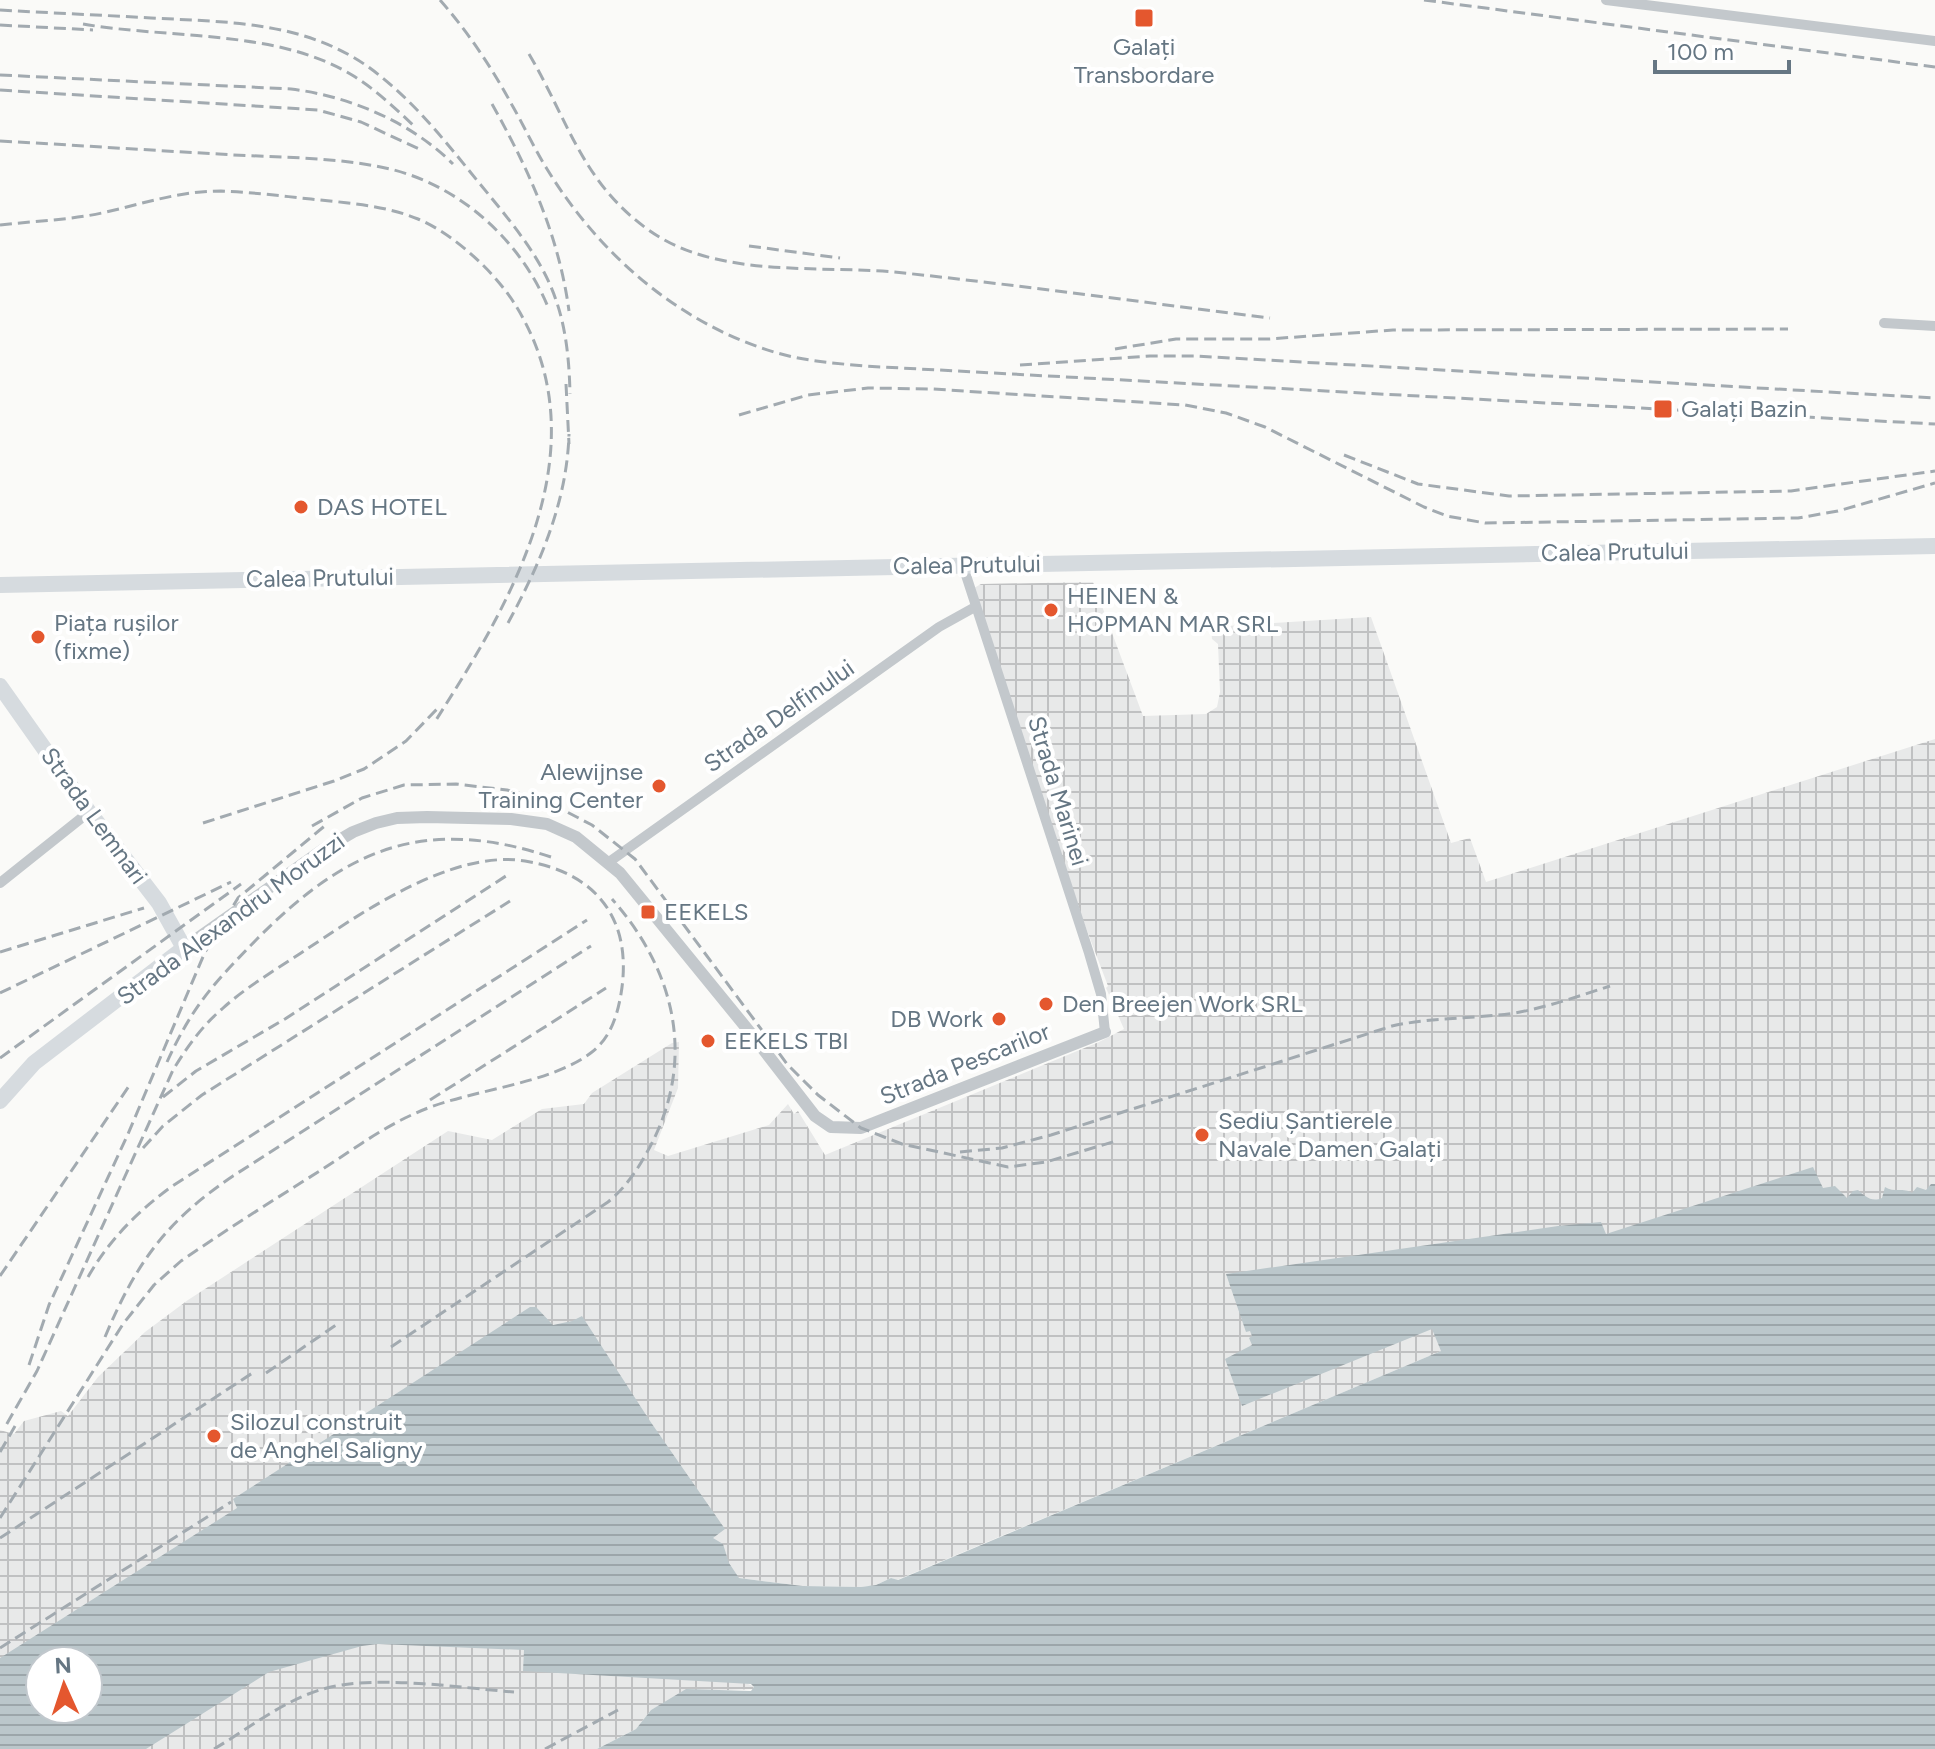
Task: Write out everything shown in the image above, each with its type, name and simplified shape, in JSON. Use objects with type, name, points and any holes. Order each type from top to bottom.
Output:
[{"type":"main road","name":"Calea Prutului","points":[[0,585],[1935,546]]},
{"type":"main road","name":"Strada Lemnari","points":[[0,686],[89,812],[159,903],[184,948]]},
{"type":"main road","name":"Strada Alexandru Moruzzi","points":[[0,1101],[34,1063],[184,948]]},
{"type":"street","points":[[1606,0],[1935,41]]},
{"type":"street","points":[[1884,323],[1935,326]]},
{"type":"street","name":"Strada Marinei","points":[[963,566],[1089,953],[1101,994],[1105,1032]]},
{"type":"street","name":"Strada Delfinului","points":[[609,862],[939,627],[975,607]]},
{"type":"street","points":[[0,883],[89,812]]},
{"type":"street","name":"Strada Alexandru Moruzzi","points":[[184,948],[324,849],[353,832],[386,820],[427,817],[528,821],[562,830],[609,862],[653,911],[815,1116],[823,1123],[839,1128]]},
{"type":"street","name":"Strada Pescarilor","points":[[839,1128],[861,1128],[884,1120],[1105,1032]]},
{"type":"shaded area","points":[[1093,582],[1143,716],[1206,714],[1217,707],[1220,692],[1218,644],[1212,639],[1211,627],[1371,617],[1451,843],[1470,838],[1486,882],[1935,739],[1935,1201],[1441,1351],[897,1580],[891,1578],[861,1587],[803,1586],[739,1578],[748,1684],[754,1689],[685,1692],[651,1710],[636,1729],[597,1749],[0,1749],[0,1430],[14,1434],[24,1421],[61,1411],[68,1416],[98,1377],[145,1332],[188,1300],[448,1131],[492,1140],[542,1109],[584,1104],[592,1093],[672,1043],[679,1042],[678,1088],[654,1150],[668,1156],[769,1125],[788,1104],[794,1114],[798,1111],[825,1155],[1124,1029],[1106,988],[1108,986],[1083,920],[974,588],[981,584]]},
{"type":"shaded area","points":[[1813,1167],[1823,1188],[1835,1186],[1847,1198],[1858,1190],[1874,1200],[1882,1198],[1885,1187],[1912,1193],[1917,1187],[1926,1190],[1935,1184],[1935,1749],[597,1749],[636,1729],[651,1710],[686,1689],[751,1691],[754,1687],[751,1684],[523,1671],[524,1650],[378,1644],[269,1672],[146,1749],[0,1749],[0,1658],[237,1508],[233,1499],[530,1307],[536,1307],[553,1325],[582,1316],[725,1529],[713,1538],[723,1544],[729,1563],[739,1578],[803,1586],[861,1587],[891,1578],[898,1580],[1441,1351],[1432,1329],[1242,1406],[1225,1359],[1252,1345],[1249,1338],[1252,1336],[1250,1331],[1246,1332],[1226,1274],[1601,1222],[1606,1234]]},
{"type":"railway","points":[[440,0],[488,64],[542,161],[568,200],[616,257],[644,282],[705,323],[774,352],[807,360],[864,366],[1935,424]]},
{"type":"railway","points":[[1424,0],[1935,67]]},
{"type":"railway","points":[[0,10],[208,21],[263,27],[317,40],[367,66],[399,92],[427,121],[502,210],[535,257],[548,279],[564,329],[570,394]]},
{"type":"railway","points":[[83,24],[222,38],[290,50],[322,60],[352,75],[414,126]]},
{"type":"railway","points":[[0,25],[93,30]]},
{"type":"railway","points":[[529,54],[579,150],[608,193],[650,231],[678,247],[708,257],[772,267],[904,273],[1270,318]]},
{"type":"railway","points":[[0,75],[291,89],[313,93],[378,113],[418,136],[453,164]]},
{"type":"railway","points":[[0,90],[318,110],[361,122],[419,149]]},
{"type":"railway","points":[[492,104],[541,204],[558,256],[569,311]]},
{"type":"railway","points":[[0,141],[329,160],[394,170],[443,190],[487,221],[522,261],[548,307]]},
{"type":"railway","points":[[0,225],[64,219],[175,196],[221,191],[365,205],[418,219],[446,234],[473,256],[508,293],[540,359],[551,413],[549,466],[538,520],[518,572],[494,624],[436,720]]},
{"type":"railway","points":[[749,246],[840,258]]},
{"type":"railway","points":[[1115,349],[1176,339],[1269,339],[1393,330],[1788,329]]},
{"type":"railway","points":[[1020,365],[1195,356],[1935,398]]},
{"type":"railway","points":[[566,384],[569,444]]},
{"type":"railway","points":[[739,415],[808,395],[868,388],[932,389],[1185,405],[1226,413],[1265,427],[1424,507],[1447,516],[1485,523],[1798,518],[1838,511],[1935,483]]},
{"type":"railway","points":[[508,623],[550,532],[563,484],[569,434]]},
{"type":"railway","points":[[1344,455],[1418,484],[1509,496],[1791,491],[1935,471]]},
{"type":"railway","points":[[203,823],[364,769],[406,741],[438,708]]},
{"type":"railway","points":[[312,826],[362,798],[404,785],[456,784],[507,790],[544,800],[592,825],[635,859],[787,1064],[818,1095],[861,1128],[902,1144],[1008,1167],[1046,1162],[1116,1141]]},
{"type":"railway","points":[[29,1365],[49,1305],[128,1134],[205,952],[238,898],[327,824]]},
{"type":"railway","points":[[167,1062],[196,1010],[216,982],[291,907],[324,881],[357,862],[392,848],[428,840],[508,845],[554,858]]},
{"type":"railway","points":[[0,1518],[123,1324],[154,1285],[181,1261],[403,1119],[459,1098],[553,1072],[574,1063],[598,1046],[615,1019],[623,968],[615,923],[591,889],[551,867],[525,861],[497,860],[467,865],[407,888],[350,920],[231,1001],[201,1030],[173,1070],[37,1371],[5,1427]]},
{"type":"railway","points":[[163,1097],[196,1071],[285,1019],[509,874]]},
{"type":"railway","points":[[0,993],[231,882]]},
{"type":"railway","points":[[0,1058],[241,884]]},
{"type":"railway","points":[[391,1347],[608,1202],[630,1180],[646,1154],[662,1121],[671,1087],[675,1054],[673,1021],[665,989],[652,958],[635,928],[612,899]]},
{"type":"railway","points":[[143,1148],[163,1126],[202,1095],[510,901]]},
{"type":"railway","points":[[0,952],[144,908]]},
{"type":"railway","points":[[88,1277],[125,1228],[171,1187],[587,920]]},
{"type":"railway","points":[[105,1337],[141,1265],[171,1227],[210,1193],[591,946]]},
{"type":"railway","points":[[960,1152],[1002,1148],[1051,1135],[1392,1026],[1515,1013],[1610,986]]},
{"type":"railway","points":[[430,1100],[606,988]]},
{"type":"railway","points":[[0,1276],[129,1086]]},
{"type":"railway","points":[[266,1373],[336,1325]]},
{"type":"railway","points":[[0,1538],[254,1372]]},
{"type":"railway","points":[[0,1452],[18,1421]]},
{"type":"railway","points":[[0,1648],[231,1502]]},
{"type":"railway","points":[[214,1749],[294,1700],[344,1685],[417,1683],[514,1692]]},
{"type":"railway","points":[[545,1749],[618,1710]]},
{"type":"place","name":"Galați Transbordare","points":[[1144,18]]},
{"type":"place","name":"Galați Bazin","points":[[1663,409]]},
{"type":"place","name":"DAS HOTEL","points":[[301,507]]},
{"type":"place","name":"HEINEN & HOPMAN MAR SRL","points":[[1051,610]]},
{"type":"place","name":"Piața rușilor (fixme)","points":[[38,637]]},
{"type":"place","name":"Alewijnse Training Center","points":[[659,786]]},
{"type":"place","name":"EEKELS","points":[[648,912]]},
{"type":"place","name":"Den Breejen Work SRL","points":[[1046,1004]]},
{"type":"place","name":"DB Work","points":[[999,1019]]},
{"type":"place","name":"EEKELS TBI","points":[[708,1041]]},
{"type":"place","name":"Sediu Șantierele Navale Damen Galați","points":[[1202,1135]]},
{"type":"place","name":"Silozul construit de Anghel Saligny","points":[[214,1436]]}]
